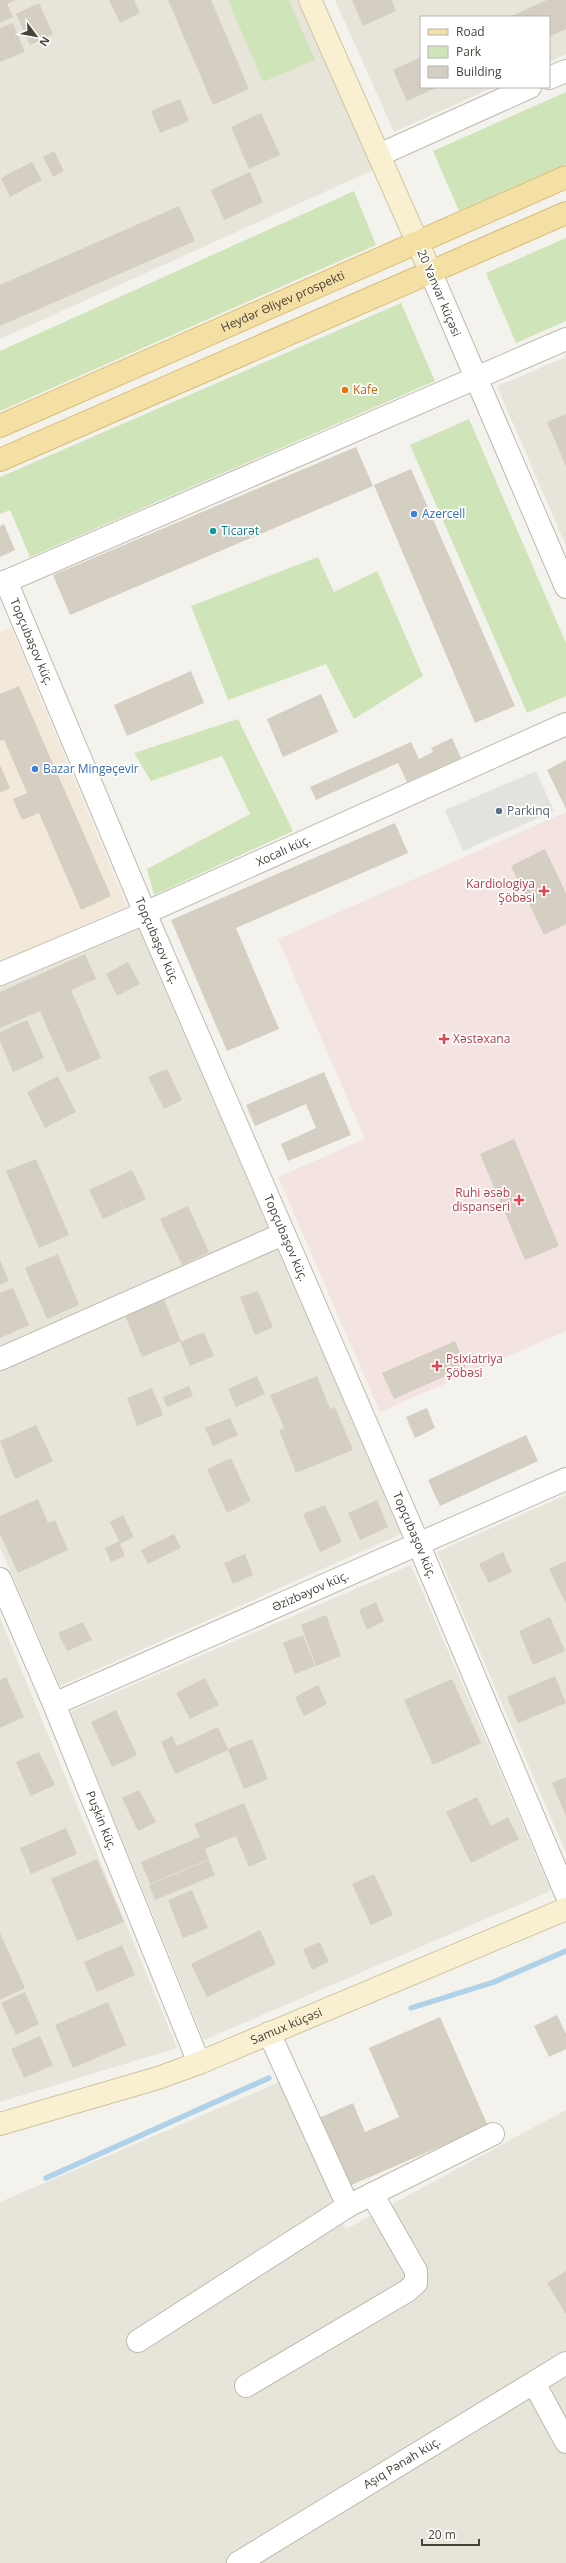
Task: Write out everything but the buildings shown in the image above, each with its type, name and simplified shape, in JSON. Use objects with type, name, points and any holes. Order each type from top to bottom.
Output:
[{"type":"main road","name":"20 Yanvar küçəsi","points":[[310,0],[430,273]]},
{"type":"main road","name":"Heydər Əliyev prospekti","points":[[0,426],[566,177]]},
{"type":"main road","points":[[0,460],[566,213]]},
{"type":"main road","name":"Samux küçəsi","points":[[0,2124],[158,2078],[199,2063],[566,1909]]},
{"type":"street","points":[[550,78],[566,71]]},
{"type":"street","points":[[379,155],[528,88]]},
{"type":"street","name":"20 Yanvar küçəsi","points":[[430,273],[566,587]]},
{"type":"street","points":[[3,583],[566,339]]},
{"type":"street","name":"Topçubaşov küç.","points":[[3,583],[283,1234],[418,1542],[566,1894]]},
{"type":"street","name":"Xocalı küç.","points":[[0,974],[145,913],[566,724]]},
{"type":"street","points":[[0,1359],[283,1234]]},
{"type":"street","name":"Əzizbəyov küç.","points":[[54,1704],[418,1542],[566,1479]]},
{"type":"street","name":"Puşkin küç.","points":[[0,1579],[54,1704],[199,2063]]},
{"type":"street","points":[[269,2033],[348,2206]]},
{"type":"street","points":[[138,2341],[348,2206],[493,2134]]},
{"type":"street","points":[[246,2386],[407,2291],[416,2282],[416,2271],[372,2194]]},
{"type":"street","name":"Aşıq Pənah küç.","points":[[238,2563],[566,2363]]},
{"type":"street","points":[[534,2383],[566,2442]]},
{"type":"shaded area","points":[[0,0],[297,0],[373,170],[0,339]]},
{"type":"shaded area","points":[[335,0],[566,0],[566,54],[550,62],[550,16],[420,16],[420,88],[492,88],[394,132]]},
{"type":"shaded area","points":[[566,357],[566,546],[497,386]]},
{"type":"shaded area","name":"Bazar Mingəçevir","points":[[11,627],[127,907],[0,961],[0,632]]},
{"type":"shaded area","name":"Parkinq","points":[[536,771],[554,811],[463,851],[445,810]]},
{"type":"shaded area","name":"Xəstəxana","points":[[566,812],[566,1331],[380,1412],[278,1177],[365,1139],[278,939]]},
{"type":"shaded area","points":[[136,923],[401,1534],[60,1686],[0,1547],[0,981]]},
{"type":"shaded area","points":[[566,1495],[566,1853],[437,1552]]},
{"type":"shaded area","points":[[411,1565],[551,1891],[204,2040],[70,1712]]},
{"type":"shaded area","points":[[0,1618],[177,2048],[0,2102]]},
{"type":"shaded area","points":[[280,2082],[346,2229],[566,2110],[566,2563],[0,2563],[0,2202]]},
{"type":"green space","points":[[228,0],[289,0],[315,60],[263,82]]},
{"type":"green space","points":[[566,92],[566,164],[459,211],[433,151]]},
{"type":"green space","points":[[354,191],[376,245],[0,411],[0,351]]},
{"type":"green space","points":[[566,238],[566,321],[516,343],[486,273]]},
{"type":"green space","points":[[401,303],[435,381],[30,557],[10,510],[0,514],[0,477]]},
{"type":"green space","points":[[469,419],[566,643],[566,696],[527,713],[410,445]]},
{"type":"green space","points":[[318,557],[334,592],[377,571],[423,676],[354,719],[326,664],[228,700],[191,606]]},
{"type":"green space","points":[[238,719],[293,831],[154,895],[147,869],[250,814],[222,756],[151,781],[134,753]]},
{"type":"waterway","points":[[411,2008],[494,1982],[566,1951]]},
{"type":"waterway","points":[[46,2178],[269,2078]]},
{"type":"place","name":"Kafe","points":[[345,390]]},
{"type":"place","name":"Azercell","points":[[414,514]]},
{"type":"place","name":"Ticarət","points":[[213,531]]},
{"type":"place","name":"Bazar Mingəçevir","points":[[35,769]]},
{"type":"place","name":"Parkinq","points":[[499,811]]},
{"type":"place","name":"Kardiologiya Şöbəsi","points":[[544,891]]},
{"type":"place","name":"Xəstəxana","points":[[444,1039]]},
{"type":"place","name":"Ruhi əsəb dispanseri","points":[[519,1200]]},
{"type":"place","name":"Psixiatriya Şöbəsi","points":[[437,1366]]}]
